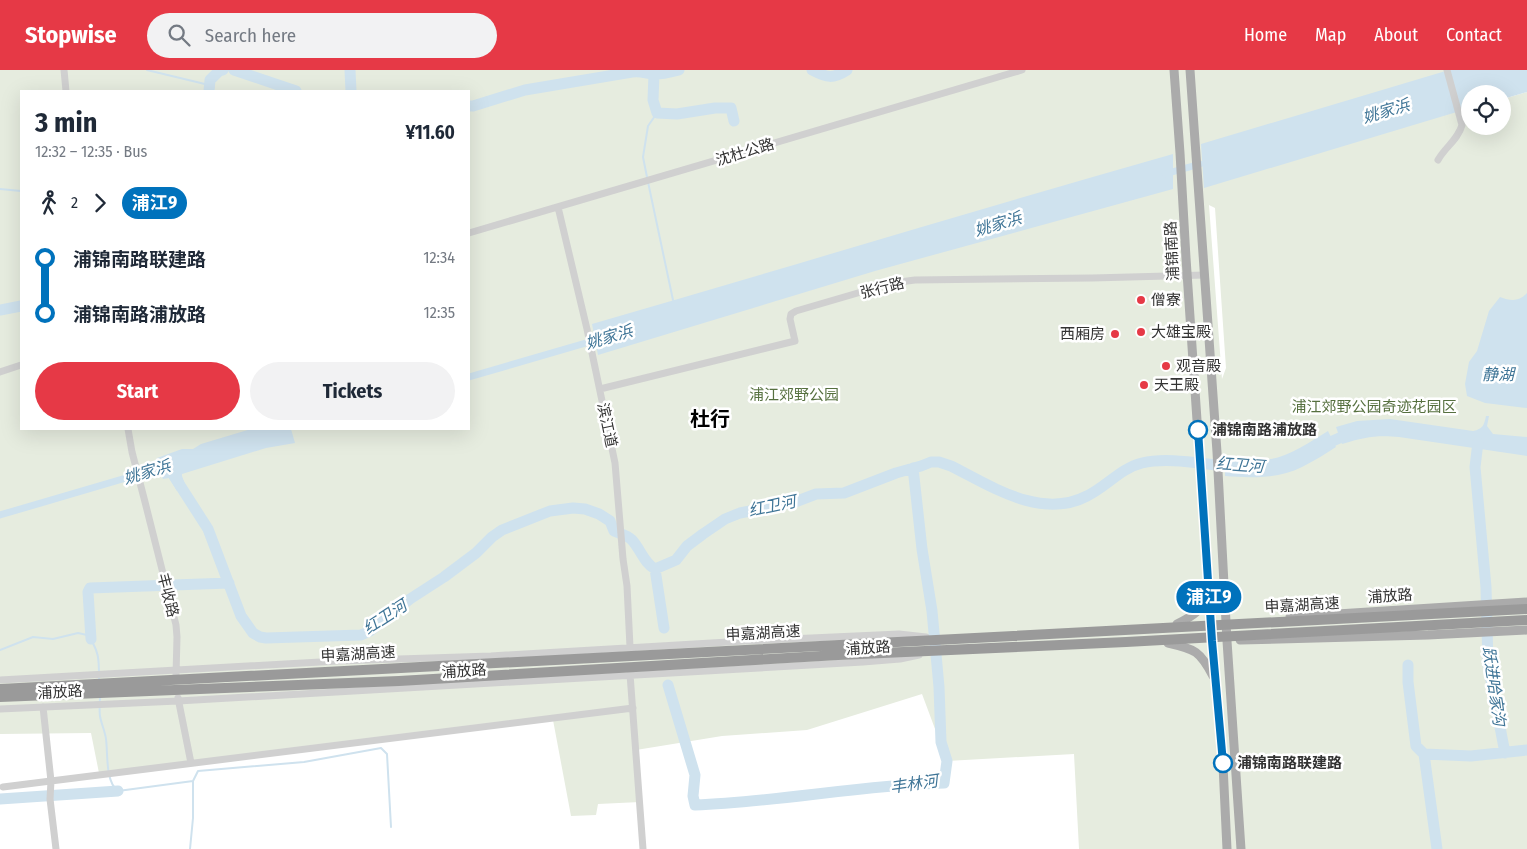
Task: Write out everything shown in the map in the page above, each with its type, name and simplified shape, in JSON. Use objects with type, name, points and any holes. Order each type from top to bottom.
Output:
[{"type":"highway","name":"申嘉湖高速","points":[[0,687],[1527,609]]},
{"type":"highway","name":"申嘉湖高速","points":[[0,699],[409,680],[828,655],[1116,643],[1527,620]]},
{"type":"main road","name":"浦锦南路","points":[[1174,70],[1210,622],[1223,765],[1227,849]]},
{"type":"main road","points":[[1190,70],[1219,473],[1220,531],[1241,849]]},
{"type":"main road","points":[[1177,624],[1198,612],[1205,600],[1208,588]]},
{"type":"main road","name":"浦放路","points":[[184,676],[1177,624],[1527,602]]},
{"type":"main road","name":"浦放路","points":[[185,691],[384,683],[947,652],[1527,630]]},
{"type":"main road","points":[[1168,643],[1185,646],[1199,654],[1206,663],[1215,682]]},
{"type":"main road","name":"浦放路","points":[[0,687],[165,677]]},
{"type":"main road","name":"浦放路","points":[[0,699],[167,692]]},
{"type":"street","points":[[64,70],[66,90]]},
{"type":"street","name":"沈杜公路","points":[[470,233],[1022,70]]},
{"type":"street","points":[[1438,160],[1461,132],[1462,125],[1447,70]]},
{"type":"street","name":"滨江道","points":[[558,207],[587,329],[615,463],[630,647]]},
{"type":"street","name":"张行路","points":[[600,390],[795,341],[790,319],[791,314],[796,311],[892,284],[915,280],[1205,275]]},
{"type":"street","points":[[0,372],[20,365]]},
{"type":"street","name":"丰收路","points":[[128,430],[168,592],[177,637],[175,670],[178,700],[191,764]]},
{"type":"street","name":"浦放路","points":[[0,680],[338,661],[491,656],[898,634],[928,637]]},
{"type":"street","name":"浦放路","points":[[0,709],[862,662],[900,659],[931,653]]},
{"type":"street","points":[[630,674],[643,849]]},
{"type":"street","points":[[43,707],[56,849]]},
{"type":"street","points":[[3,787],[51,784],[99,775],[633,708]]},
{"type":"green space","name":"浦江郊野公园","points":[[0,70],[1527,70],[1511,85],[1461,85],[1461,135],[1511,135],[1511,97],[1527,92],[1527,849],[1079,849],[1074,754],[947,761],[922,694],[807,730],[722,736],[636,750],[640,802],[598,804],[596,815],[571,816],[553,720],[99,773],[91,733],[0,734]],"holes":[[[1209,205],[1215,208],[1226,368],[1222,379]]]},
{"type":"water","points":[[1449,70],[1527,70],[1527,92],[1511,97],[1511,85],[1461,85],[1461,111],[1204,188],[1201,144]]},
{"type":"water","points":[[1173,154],[1173,189],[875,271],[598,355],[592,324]]},
{"type":"water","name":"静湖","points":[[1527,293],[1527,408],[1485,403],[1467,396],[1465,384],[1469,362],[1477,351],[1489,311],[1500,297],[1515,300]]},
{"type":"water","points":[[1486,416],[1489,416],[1487,426],[1493,434],[1527,437],[1527,456],[1391,436],[1370,437],[1342,444],[1336,427],[1357,421],[1390,419],[1473,431],[1482,426]]},
{"type":"water","points":[[248,430],[291,430],[295,443],[266,448],[182,474],[186,487],[177,491],[169,478],[163,479],[160,473],[142,477],[140,471],[157,458],[182,449],[193,449],[201,444]]},
{"type":"water","points":[[1328,431],[1336,447],[1293,471],[1274,476],[1225,476],[1225,457],[1259,460],[1273,459],[1298,449]]},
{"type":"waterway","points":[[147,70],[209,85]]},
{"type":"waterway","points":[[209,90],[210,80],[219,71],[223,70]]},
{"type":"waterway","points":[[234,70],[293,90]]},
{"type":"waterway","points":[[350,70],[351,90]]},
{"type":"waterway","points":[[470,106],[525,90],[632,72],[659,74],[679,70]]},
{"type":"waterway","points":[[812,70],[822,75],[830,76],[838,75],[847,70]]},
{"type":"waterway","points":[[654,74],[653,100],[657,113],[677,114],[715,108],[731,108],[734,121]]},
{"type":"waterway","points":[[647,177],[643,157],[648,126],[657,113]]},
{"type":"waterway","name":"姚家浜","points":[[1165,174],[1200,164]]},
{"type":"waterway","points":[[648,182],[673,300]]},
{"type":"waterway","points":[[0,189],[20,191]]},
{"type":"waterway","points":[[0,310],[20,306]]},
{"type":"waterway","name":"姚家浜","points":[[470,377],[603,338]]},
{"type":"waterway","name":"红卫河","points":[[1319,447],[1353,432]]},
{"type":"waterway","name":"跃进哈家沟","points":[[1478,442],[1475,467],[1486,587],[1488,665],[1505,753]]},
{"type":"waterway","name":"红卫河","points":[[174,476],[208,529],[241,616],[253,633],[266,638],[361,635],[370,631],[410,599],[476,553],[502,530],[550,511],[573,508],[585,509],[599,514],[610,521],[614,531],[632,540],[648,563],[655,569],[676,560],[687,546],[703,534],[725,519],[740,513],[795,502],[816,494],[844,493],[931,462],[939,462],[951,466],[999,491],[1017,498],[1052,504],[1070,502],[1087,496],[1120,473],[1142,463],[1178,461],[1241,467]]},
{"type":"waterway","name":"丰林河","points":[[668,685],[695,775],[693,796],[695,805],[757,801],[913,784],[944,783],[947,761],[941,742],[939,687],[932,611],[922,549],[913,468]]},
{"type":"waterway","name":"姚家浜","points":[[0,515],[143,473]]},
{"type":"waterway","name":"丰林河","points":[[655,569],[664,628]]},
{"type":"waterway","points":[[91,639],[88,592],[90,588],[229,583]]},
{"type":"waterway","points":[[0,650],[33,637],[53,639],[78,633],[87,635],[97,651],[99,681]]},
{"type":"waterway","points":[[1408,665],[1408,682],[1416,746],[1424,754]]},
{"type":"waterway","points":[[100,696],[100,716],[106,739],[109,774],[114,787],[118,791],[193,781],[193,818],[190,849]]},
{"type":"waterway","points":[[193,781],[198,771],[304,762],[381,748],[387,754],[391,827]]},
{"type":"waterway","name":"跃进哈家沟","points":[[1437,849],[1424,754],[1471,756],[1527,750]]},
{"type":"waterway","points":[[0,799],[118,791]]},
{"type":"bus line","name":"浦江9","points":[[1198,430],[1213,657],[1223,763]]},
{"type":"place","name":"僧寮","points":[[1141,300]]},
{"type":"place","name":"大雄宝殿","points":[[1141,332]]},
{"type":"place","name":"西厢房","points":[[1115,334]]},
{"type":"place","name":"观音殿","points":[[1166,366]]},
{"type":"place","name":"天王殿","points":[[1144,385]]},
{"type":"place","name":"浦锦南路浦放路","points":[[1198,430]]},
{"type":"place","name":"浦锦南路联建路","points":[[1223,763]]},
{"type":"district","name":"杜行","points":[[710,419]]},
{"type":"park label","name":"浦江郊野公园奇迹花园区","points":[[1374,407]]}]
